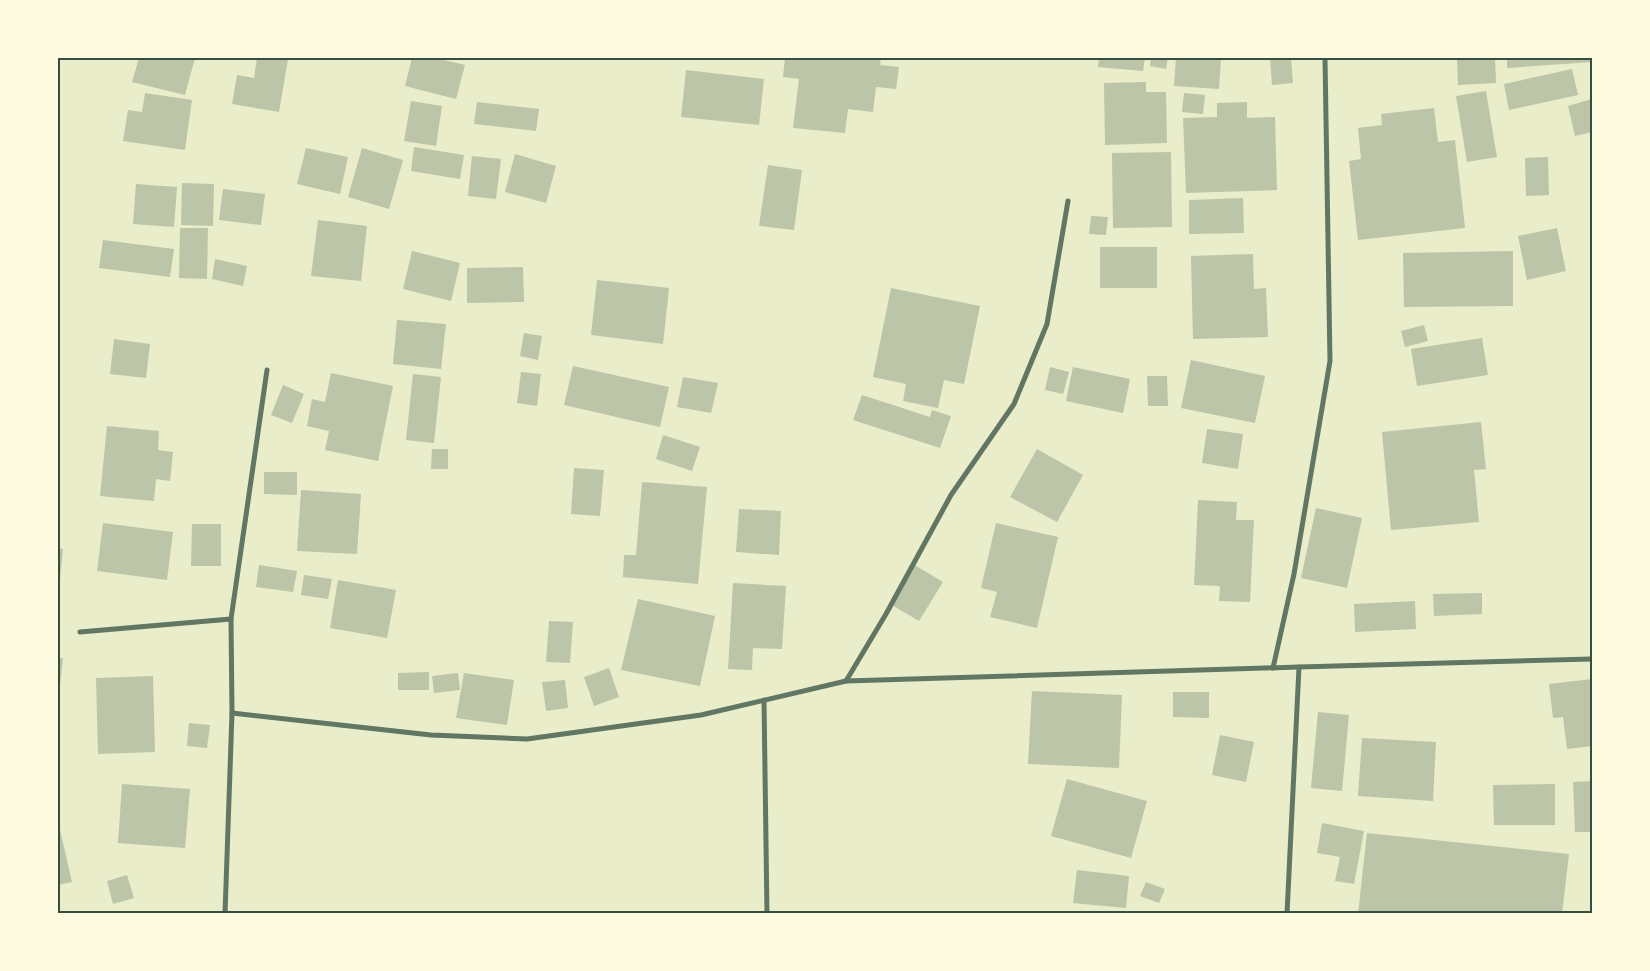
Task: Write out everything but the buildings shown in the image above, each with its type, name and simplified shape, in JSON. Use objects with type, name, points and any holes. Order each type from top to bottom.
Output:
[{"type":"street","points":[[1274,668],[1294,574],[1330,361],[1325,58]]},
{"type":"street","points":[[846,681],[886,614],[951,495],[1014,404],[1047,324],[1068,201]]},
{"type":"street","points":[[224,914],[232,713],[232,619],[267,370]]},
{"type":"street","points":[[80,632],[232,619]]},
{"type":"street","points":[[232,713],[431,735],[527,740],[701,715],[846,681],[1299,666],[1592,659]]},
{"type":"street","points":[[1287,914],[1299,666]]},
{"type":"street","points":[[764,700],[767,914]]}]
